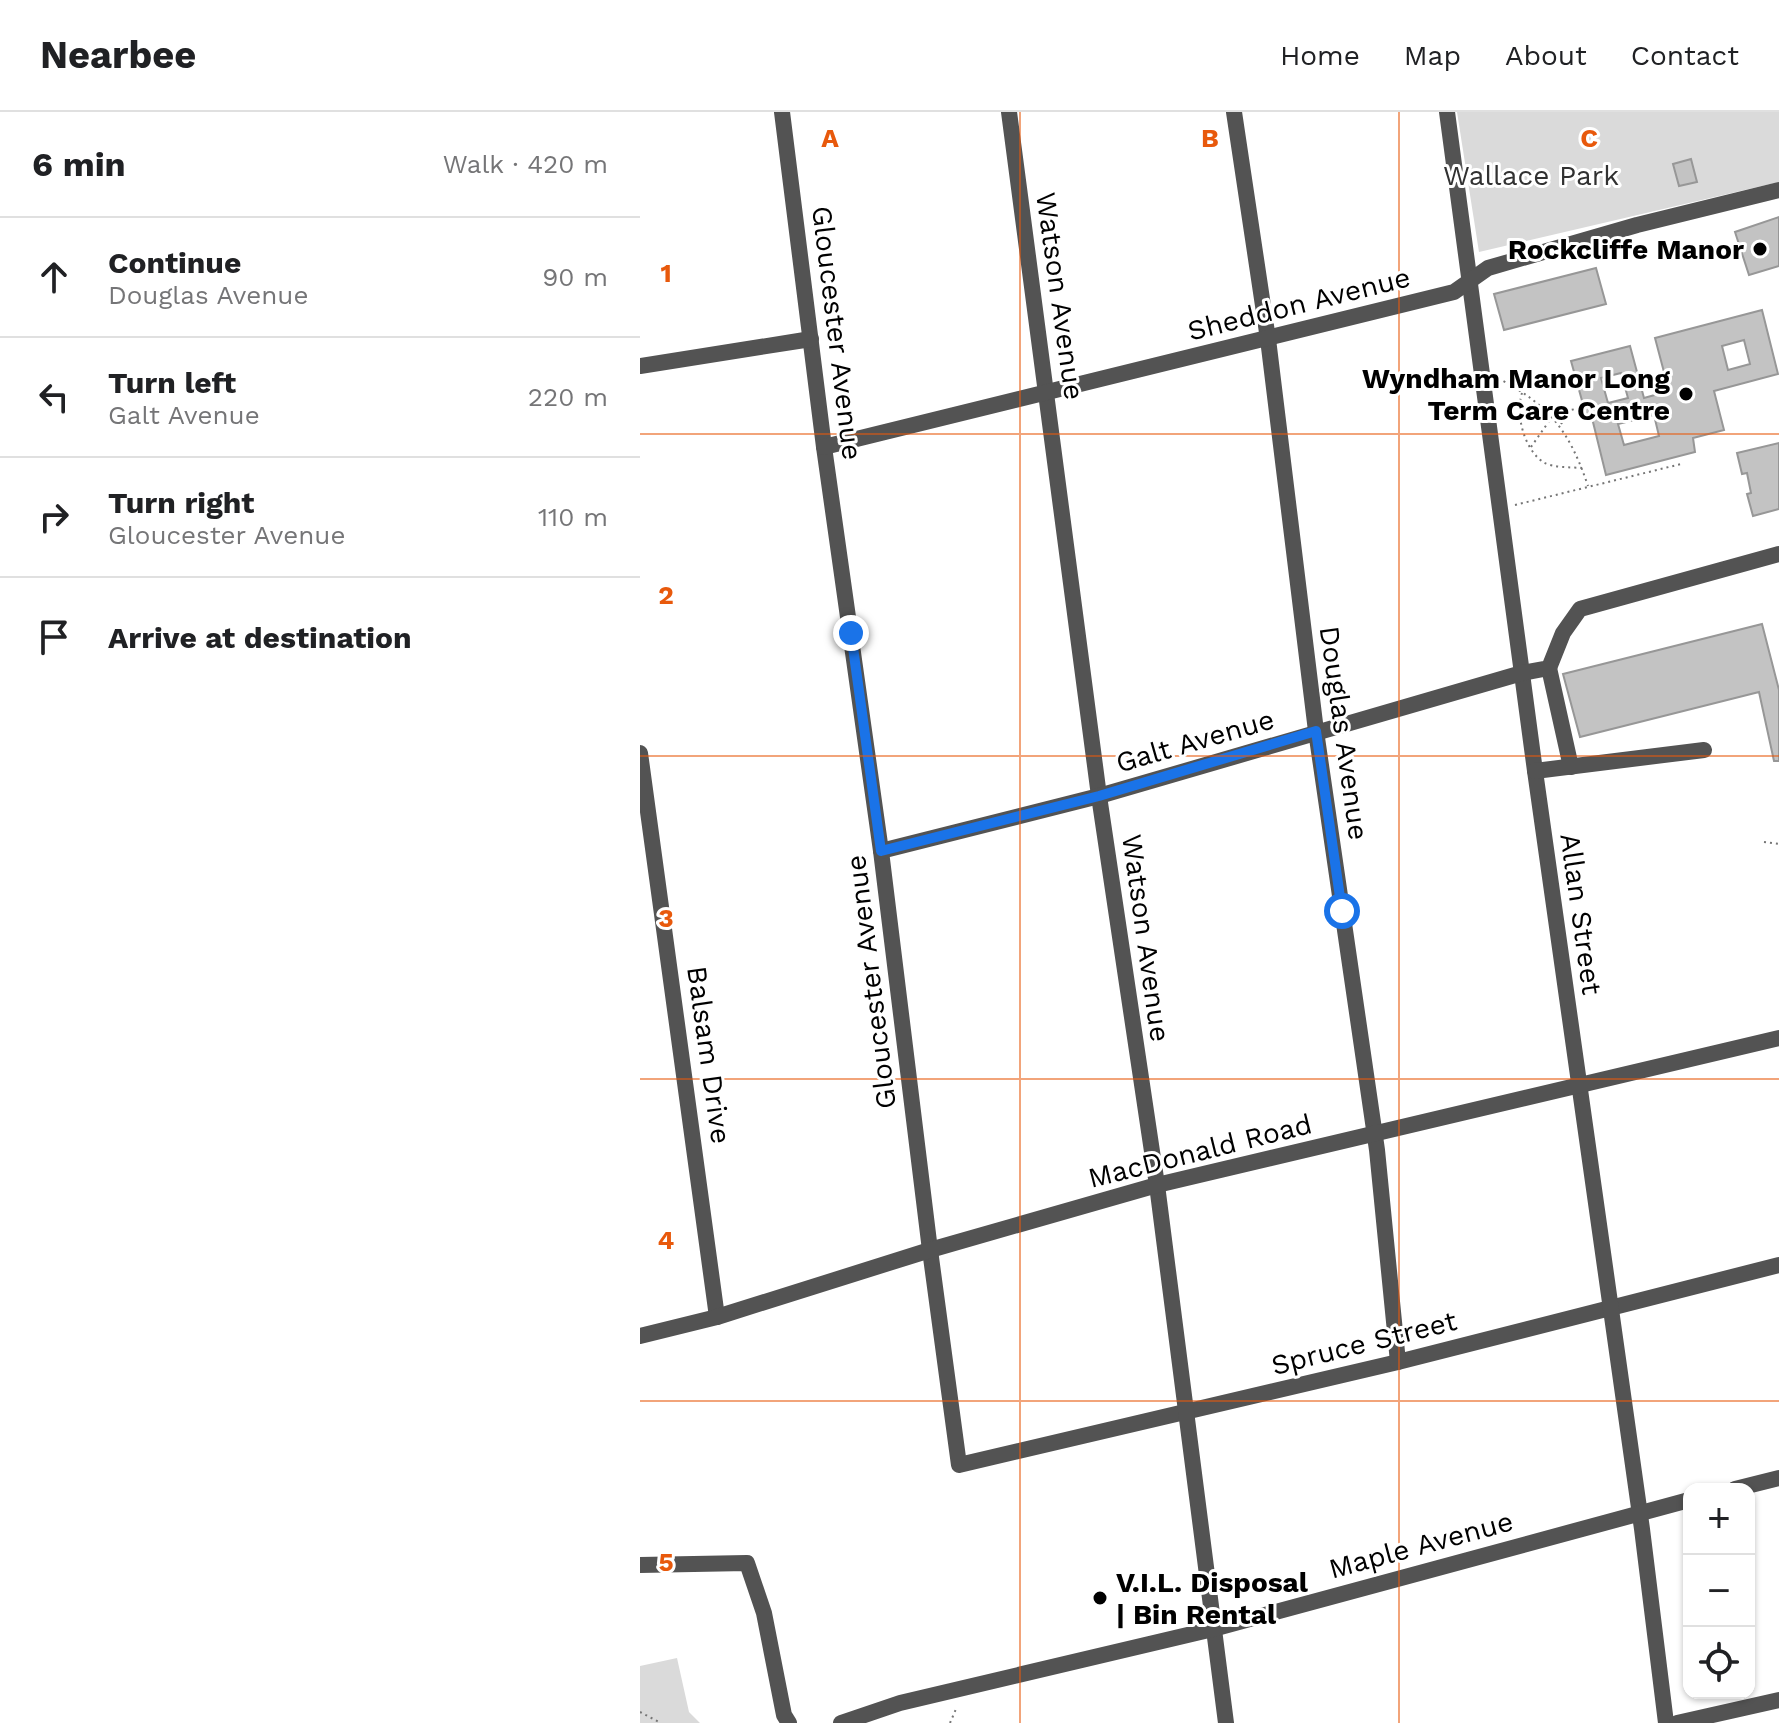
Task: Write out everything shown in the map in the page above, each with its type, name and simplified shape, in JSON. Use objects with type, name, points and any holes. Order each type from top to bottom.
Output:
[{"type":"street","name":"Gloucester Avenue","points":[[782,112],[959,1465]]},
{"type":"street","name":"Watson Avenue","points":[[1009,112],[1099,796],[1157,1185],[1226,1723]]},
{"type":"street","name":"Douglas Avenue","points":[[1234,112],[1268,339],[1316,731],[1375,1135],[1398,1362]]},
{"type":"street","name":"Allan Street","points":[[1447,112],[1666,1723]]},
{"type":"street","name":"Sheddon Avenue","points":[[824,447],[1454,292],[1488,268],[1637,225],[1779,190]]},
{"type":"street","points":[[640,366],[811,339]]},
{"type":"street","points":[[1571,767],[1549,668],[1563,633],[1580,609],[1779,554]]},
{"type":"street","name":"Galt Avenue","points":[[881,851],[1099,796],[1316,731],[1549,668]]},
{"type":"street","points":[[1535,771],[1704,750]]},
{"type":"street","name":"Balsam Drive","points":[[640,753],[717,1317]]},
{"type":"street","name":"MacDonald Road","points":[[640,1336],[717,1317],[930,1250],[1157,1185],[1779,1038]]},
{"type":"street","name":"Spruce Street","points":[[959,1465],[1398,1362],[1779,1265]]},
{"type":"street","points":[[1755,1484],[1779,1478]]},
{"type":"street","name":"Maple Avenue","points":[[841,1723],[900,1703],[1213,1629],[1683,1501]]},
{"type":"street","points":[[640,1565],[747,1563],[764,1613],[784,1715],[789,1723]]},
{"type":"street","points":[[1677,1723],[1779,1700]]},
{"type":"path","points":[[1480,368],[1522,391],[1560,425],[1576,452],[1588,487]]},
{"type":"path","points":[[1522,391],[1519,401],[1526,443],[1548,464],[1582,468]]},
{"type":"path","points":[[1560,425],[1571,410],[1580,408]]},
{"type":"path","points":[[1530,448],[1552,417]]},
{"type":"path","points":[[1499,508],[1681,464]]},
{"type":"path","points":[[1764,842],[1779,844]]},
{"type":"path","points":[[950,1723],[956,1709]]},
{"type":"path","points":[[640,1712],[661,1723]]},
{"type":"green space","name":"Wallace Park","points":[[1457,112],[1779,112],[1779,182],[1479,252]]},
{"type":"green space","points":[[677,1658],[689,1712],[700,1723],[640,1723],[640,1666]]},
{"type":"building","points":[[1691,159],[1697,182],[1679,186],[1673,164]]},
{"type":"building","name":"Rockcliffe Manor","points":[[1779,217],[1779,266],[1749,275],[1735,232]]},
{"type":"building","points":[[1596,268],[1606,304],[1504,330],[1494,294]]},
{"type":"building","name":"Wyndham Manor Long Term Care Centre","points":[[1762,310],[1778,374],[1714,391],[1724,430],[1693,438],[1695,452],[1606,475],[1591,414],[1586,415],[1571,361],[1630,346],[1644,398],[1669,391],[1655,338]],"holes":[[[1744,340],[1750,364],[1728,370],[1722,346]],[[1621,373],[1628,398],[1608,403],[1601,378]],[[1654,415],[1659,436],[1624,445],[1618,424]]]},
{"type":"building","points":[[1779,443],[1779,509],[1753,516],[1747,494],[1751,493],[1747,473],[1742,474],[1737,453]]},
{"type":"building","points":[[1762,624],[1779,690],[1779,761],[1774,761],[1759,692],[1580,737],[1563,674]]},
{"type":"place","name":"Rockcliffe Manor","points":[[1760,249]]},
{"type":"place","name":"Wyndham Manor Long Term Care Centre","points":[[1686,394]]},
{"type":"place","name":"V.I.L. Disposal | Bin Rental","points":[[1100,1598]]},
{"type":"route","points":[[851,633],[881,851],[1099,796],[1316,731],[1342,911]]}]
